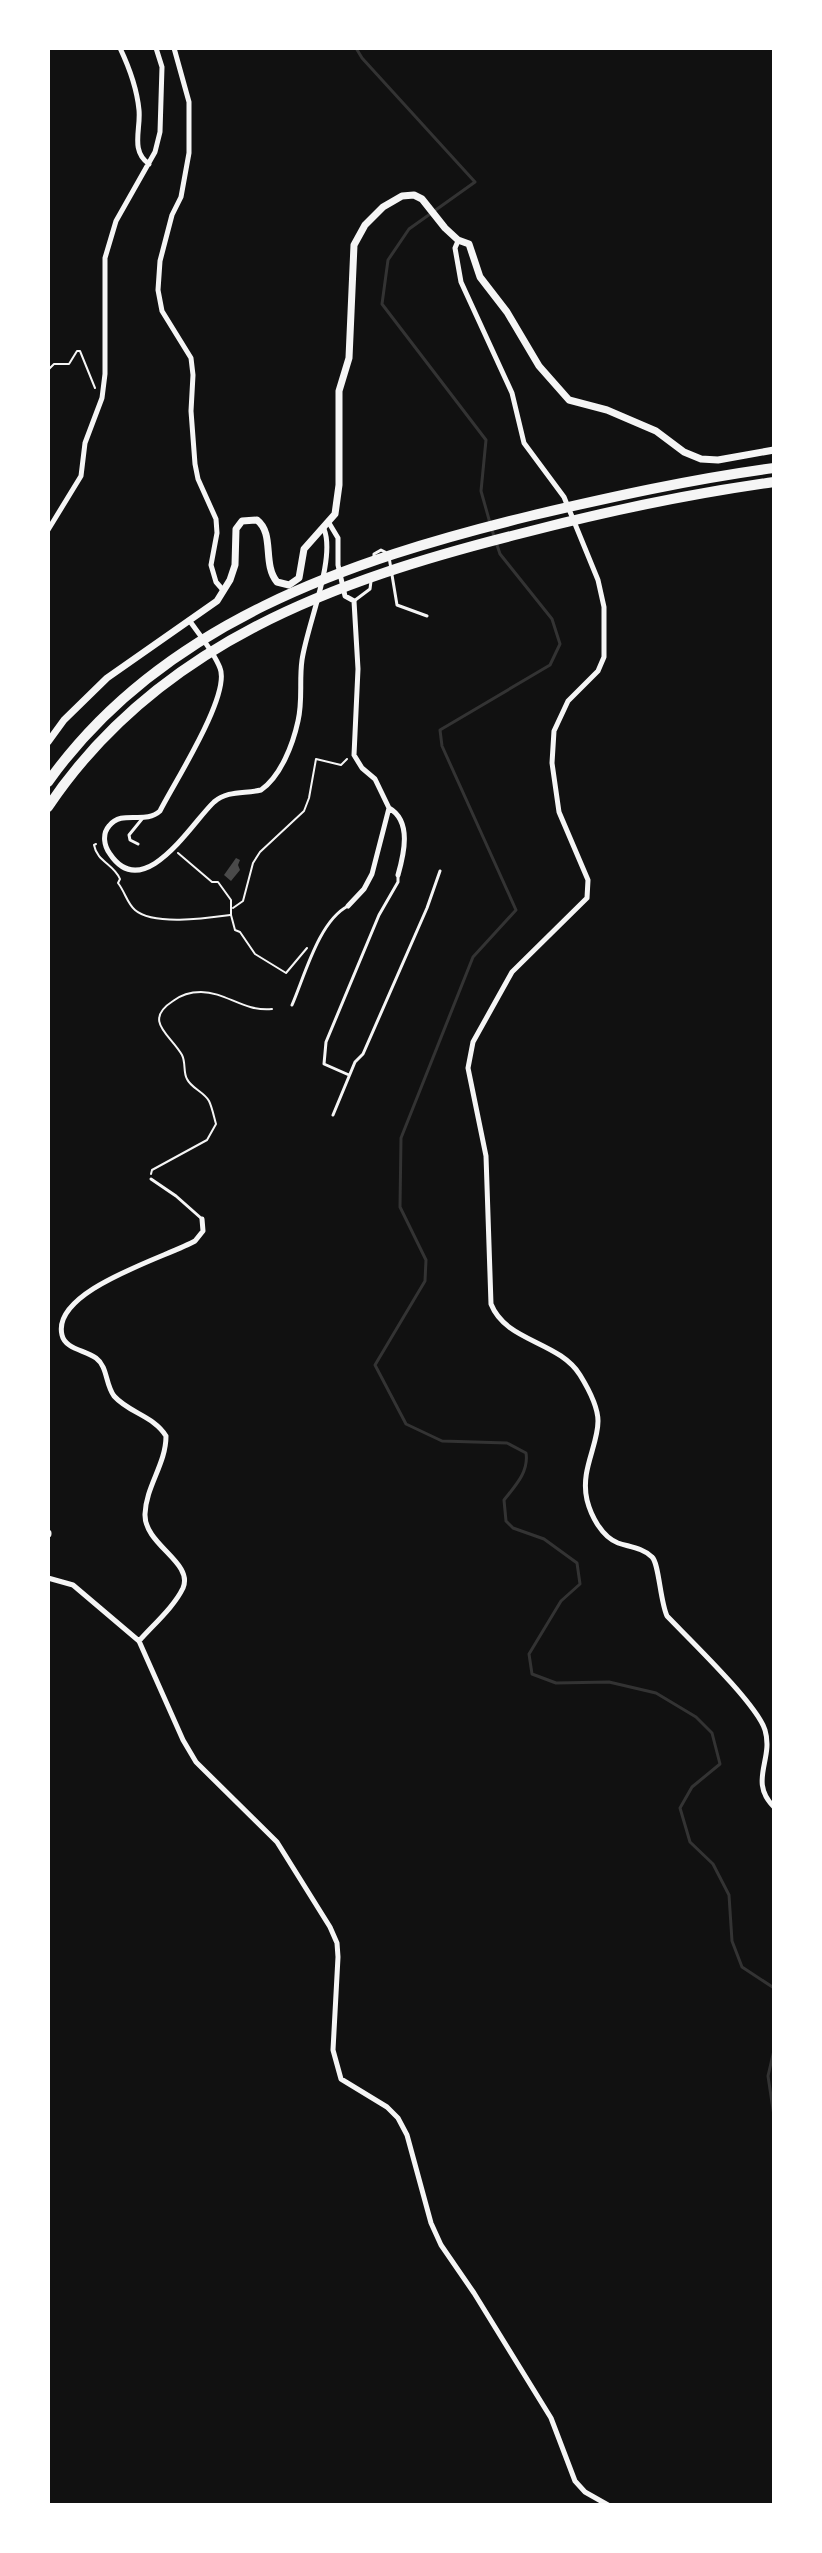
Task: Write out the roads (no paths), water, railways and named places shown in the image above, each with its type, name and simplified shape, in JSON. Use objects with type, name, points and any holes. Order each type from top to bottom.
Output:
[{"type":"highway","points":[[48,782],[96,725],[135,688],[193,645],[262,606],[334,574],[414,547],[591,502],[774,466]]},
{"type":"highway","points":[[48,807],[86,757],[149,694],[214,649],[263,622],[338,588],[426,558],[581,518],[722,489],[774,482]]},
{"type":"highway","points":[[722,489],[774,489]]},
{"type":"street","points":[[120,48],[134,86],[139,111],[139,153],[149,164]]},
{"type":"street","points":[[48,530],[81,476],[85,443],[102,398],[105,374],[105,258],[111,233],[149,164],[160,132],[162,67],[156,48]]},
{"type":"street","points":[[174,48],[189,102],[189,153],[181,197],[172,215],[160,261],[158,290],[162,311],[191,358],[195,464],[198,479],[216,519],[217,533],[211,565],[216,582],[224,591]]},
{"type":"street","points":[[48,742],[64,720],[107,678],[138,654],[192,623],[217,601],[235,565],[236,529],[242,521],[257,520],[264,527],[270,574],[277,582],[284,585],[299,578],[304,549],[335,514],[339,485],[339,391],[349,358],[354,245],[365,225],[383,207],[402,196],[414,195],[422,199],[445,228],[458,240],[469,244],[480,277],[507,312],[539,366],[569,400],[607,410],[656,431],[684,452],[701,459],[718,460],[774,450]]},
{"type":"street","points":[[458,240],[455,248],[461,282],[512,393],[524,443],[564,497],[598,580],[604,607],[604,657],[598,671],[568,701],[554,731],[552,763],[559,812],[588,880],[587,898],[512,972],[473,1042],[468,1068],[486,1156],[491,1304],[496,1316],[508,1327],[557,1353],[579,1372],[594,1404],[598,1422],[587,1466],[586,1498],[594,1519],[608,1538],[652,1556],[657,1563],[660,1601],[667,1616],[759,1715],[768,1739],[761,1783],[763,1794],[774,1807]]},
{"type":"street","points":[[327,526],[338,538],[338,565],[345,596],[354,601],[358,655],[354,755],[362,768],[375,779],[389,808],[394,810],[402,823],[405,841],[398,875]]},
{"type":"street","points":[[192,623],[220,667],[220,693],[160,811],[155,816],[142,819],[115,820],[105,833],[106,846],[117,862],[131,868],[157,863],[173,850],[216,800],[234,792],[261,790],[280,769],[298,721],[302,659],[327,557],[327,526]]},
{"type":"street","points":[[348,906],[364,889],[372,874],[389,808]]},
{"type":"street","points":[[139,1641],[172,1603],[185,1580],[183,1569],[147,1528],[145,1516],[150,1487],[163,1459],[166,1436],[158,1424],[112,1394],[97,1359],[66,1344],[61,1328],[64,1317],[92,1288],[195,1241],[203,1231],[202,1219]]},
{"type":"street","points":[[48,1578],[73,1585],[139,1641],[196,1762],[277,1842],[330,1927],[337,1943],[338,1957],[333,2050],[341,2079],[387,2107],[398,2118],[407,2135],[431,2223],[441,2245],[551,2418],[575,2481],[585,2492],[608,2505]]},
{"type":"lane","points":[[354,601],[370,589],[374,554],[381,550],[389,553],[397,605],[427,616]]},
{"type":"lane","points":[[138,844],[130,840],[129,835],[142,819]]},
{"type":"lane","points":[[333,1115],[355,1062],[363,1054],[440,871]]},
{"type":"lane","points":[[349,1075],[324,1064],[326,1042],[379,915],[398,882],[398,875]]},
{"type":"lane","points":[[292,1005],[325,927],[338,911],[348,906]]},
{"type":"lane","points":[[151,1179],[202,1219]]},
{"type":"waterway","points":[[356,48],[475,182],[409,229],[388,260],[382,304],[486,440],[481,491],[490,523]]},
{"type":"waterway","points":[[492,530],[500,554],[552,619],[560,644],[550,665],[440,730],[442,746],[516,910],[473,957],[401,1138],[400,1207],[426,1260],[425,1281],[375,1365],[406,1424],[442,1441],[507,1443],[526,1453],[523,1473],[504,1500],[506,1521],[513,1528],[544,1539],[577,1563],[580,1584],[561,1601],[529,1654],[532,1674],[556,1683],[609,1682],[656,1693],[696,1717],[712,1733],[720,1764],[692,1787],[680,1808],[690,1842],[713,1864],[729,1895],[732,1941],[742,1967],[774,1988]]},
{"type":"waterway","points":[[774,2050],[768,2076],[774,2116]]}]
